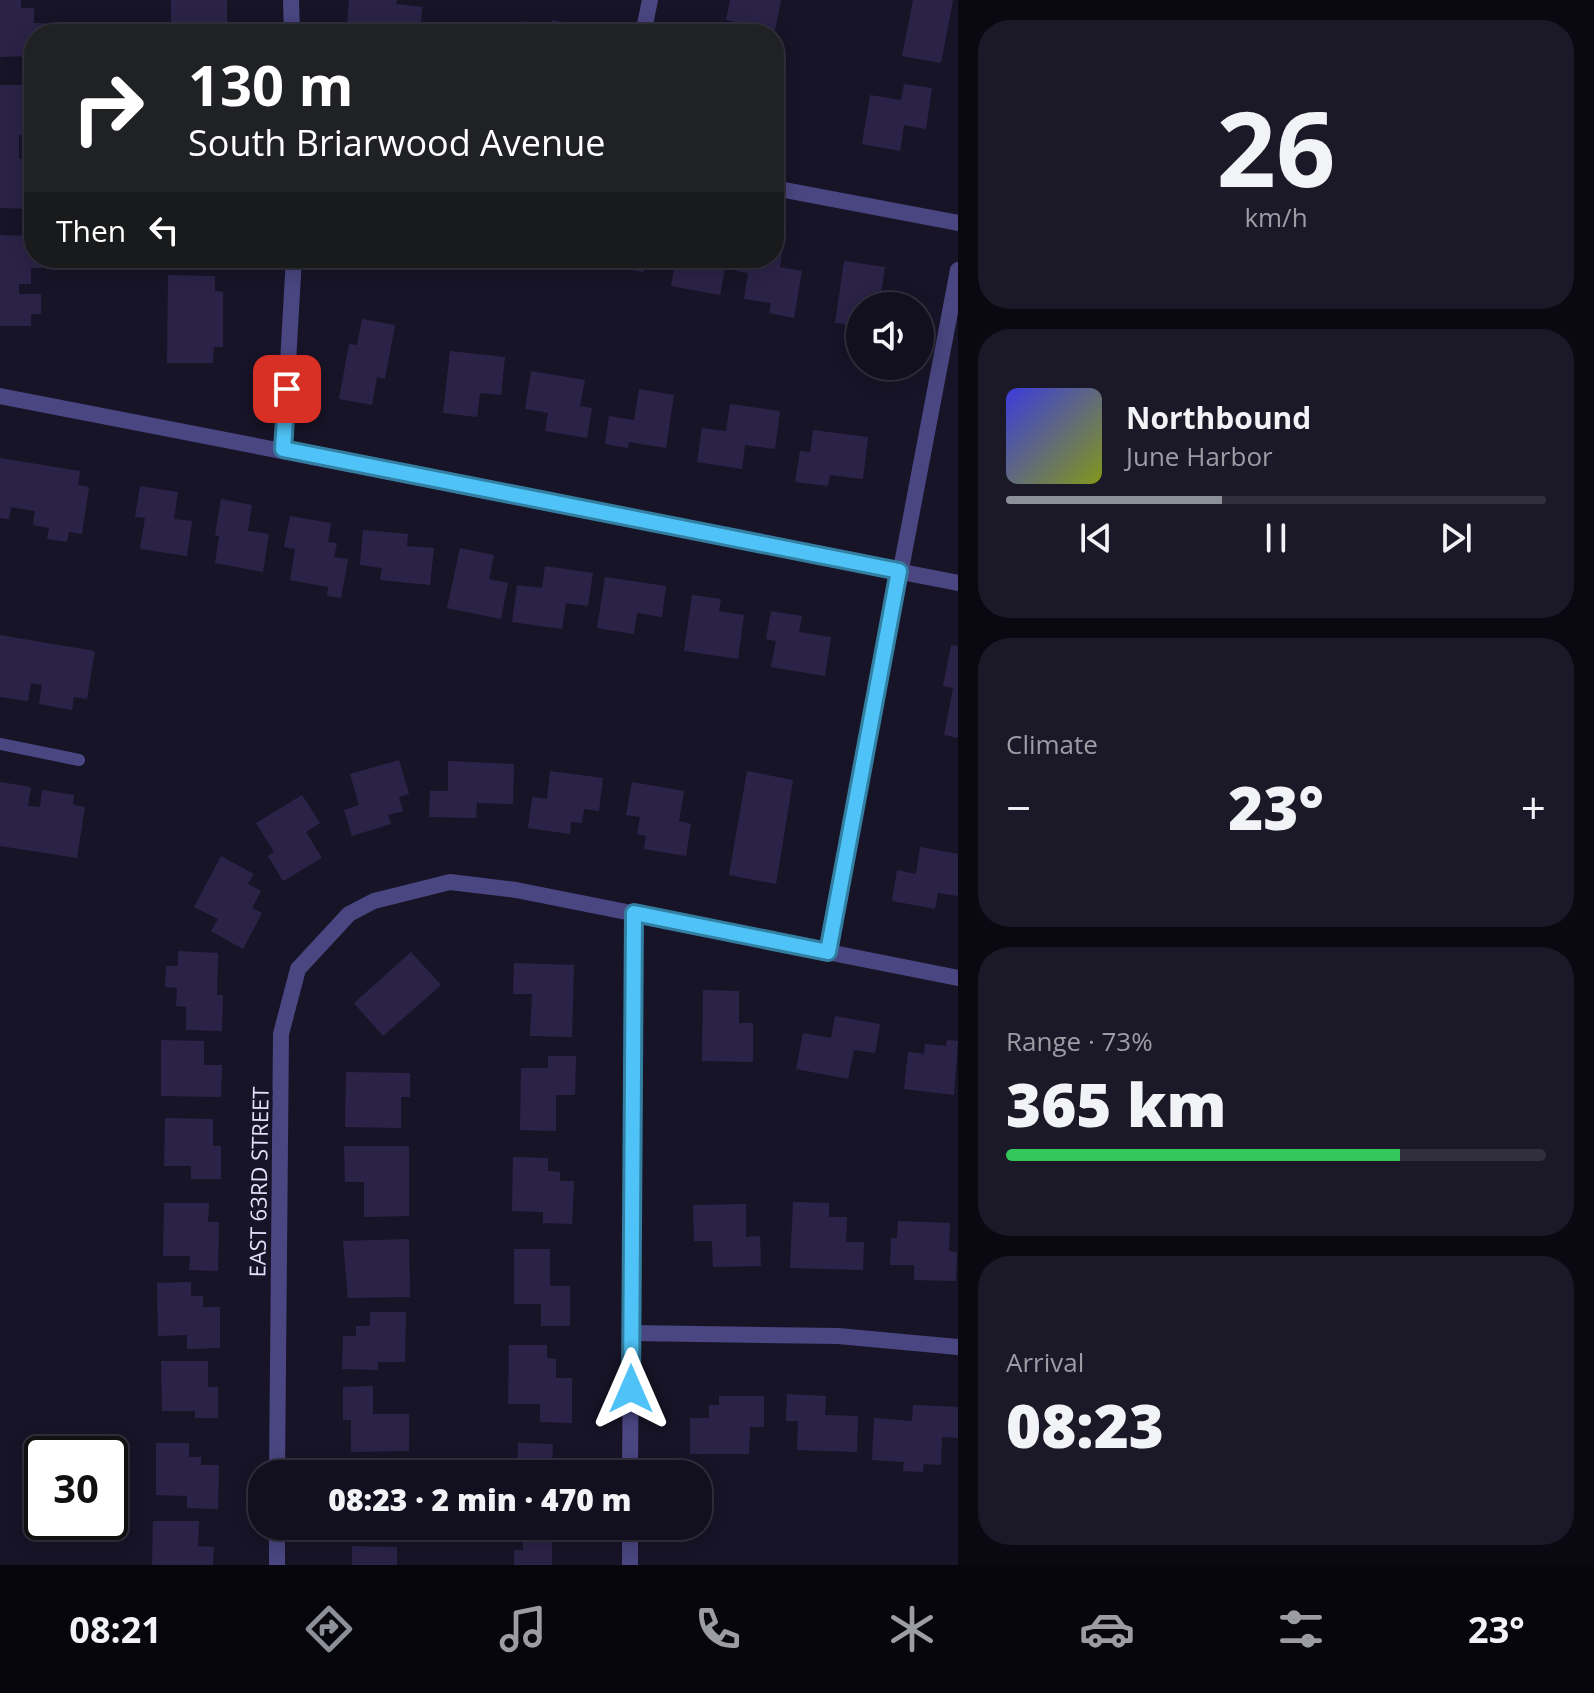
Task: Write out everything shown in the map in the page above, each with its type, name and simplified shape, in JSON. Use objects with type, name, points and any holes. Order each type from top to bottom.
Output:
[{"type":"street","points":[[291,0],[292,24]]},
{"type":"street","points":[[645,24],[650,0]]},
{"type":"street","points":[[784,190],[958,223]]},
{"type":"street","points":[[283,449],[293,268]]},
{"type":"street","points":[[828,952],[958,270]]},
{"type":"street","points":[[0,396],[958,583]]},
{"type":"street","name":"EAST 63RD STREET","points":[[277,1460],[281,1034],[298,969],[349,914],[374,901],[450,882],[516,890],[634,913]]},
{"type":"street","points":[[630,1460],[634,913],[958,978]]},
{"type":"street","points":[[631,1333],[838,1336],[958,1347]]},
{"type":"street","points":[[277,1540],[277,1565]]},
{"type":"street","points":[[630,1540],[630,1565]]},
{"type":"lane","points":[[0,744],[79,760]]},
{"type":"building","points":[[0,0],[21,0],[21,8],[34,8],[34,23],[44,24],[24,24],[24,56],[0,57]]},
{"type":"building","points":[[171,0],[227,0],[227,24],[171,24]]},
{"type":"building","points":[[349,0],[397,0],[396,4],[422,7],[421,24],[347,24]]},
{"type":"building","points":[[730,0],[781,0],[776,24],[746,24],[726,20]]},
{"type":"building","points":[[913,0],[953,0],[941,63],[902,56]]},
{"type":"building","points":[[552,20],[574,24],[551,24]]},
{"type":"building","points":[[904,84],[932,88],[926,129],[904,125],[900,151],[862,144],[870,95],[901,100]]},
{"type":"building","points":[[0,85],[24,85],[24,135],[19,135],[19,159],[24,159],[24,209],[0,208]]},
{"type":"building","points":[[0,235],[24,236],[24,268],[31,268],[31,284],[19,284],[19,294],[41,294],[41,314],[31,314],[31,326],[0,326]]},
{"type":"building","points":[[844,261],[885,267],[881,292],[846,292],[846,324],[835,323]]},
{"type":"building","points":[[617,268],[645,268],[644,272]]},
{"type":"building","points":[[674,268],[725,268],[720,295],[671,286]]},
{"type":"building","points":[[736,268],[784,268],[802,271],[794,318],[769,313],[771,303],[744,299],[748,273],[736,271]]},
{"type":"building","points":[[168,275],[215,276],[215,291],[223,292],[223,347],[214,347],[213,363],[167,363]]},
{"type":"building","points":[[362,319],[395,325],[385,379],[377,377],[372,405],[339,399],[349,344],[357,345]]},
{"type":"building","points":[[450,351],[505,357],[501,395],[480,393],[477,417],[443,413]]},
{"type":"building","points":[[531,371],[585,380],[580,406],[592,408],[587,438],[545,431],[548,413],[525,409]]},
{"type":"building","points":[[639,389],[674,395],[666,448],[629,442],[628,448],[605,444],[609,416],[634,420]]},
{"type":"building","points":[[730,404],[780,411],[775,449],[745,445],[742,469],[697,462],[702,428],[726,431]]},
{"type":"building","points":[[813,430],[868,437],[863,479],[830,475],[828,486],[795,482],[800,451],[810,452]]},
{"type":"building","points":[[0,458],[80,471],[78,485],[89,487],[82,534],[69,532],[67,542],[47,539],[49,528],[33,525],[35,511],[11,507],[9,519],[0,518]]},
{"type":"building","points":[[140,486],[178,492],[174,519],[192,521],[187,556],[140,549],[145,518],[135,517]]},
{"type":"building","points":[[221,499],[252,505],[248,531],[269,534],[263,572],[215,563],[219,536],[215,535]]},
{"type":"building","points":[[290,516],[331,523],[328,542],[337,543],[334,557],[348,559],[341,598],[327,596],[328,587],[290,580],[295,549],[284,547]]},
{"type":"building","points":[[363,530],[408,534],[407,546],[434,548],[430,585],[380,580],[382,568],[360,565]]},
{"type":"building","points":[[460,548],[494,555],[489,579],[508,583],[501,619],[447,608]]},
{"type":"building","points":[[545,566],[593,573],[588,606],[566,603],[562,629],[512,622],[517,585],[542,588]]},
{"type":"building","points":[[605,577],[666,586],[662,617],[637,613],[634,634],[597,628]]},
{"type":"building","points":[[692,595],[721,599],[719,611],[744,615],[738,659],[684,651]]},
{"type":"building","points":[[771,611],[802,616],[799,632],[831,637],[825,676],[771,667],[776,641],[766,639]]},
{"type":"building","points":[[0,635],[95,651],[87,699],[74,697],[72,710],[39,704],[42,685],[31,683],[28,701],[0,697]]},
{"type":"building","points":[[951,645],[958,646],[958,738],[944,735],[953,688],[943,686]]},
{"type":"building","points":[[399,760],[409,794],[399,797],[403,811],[388,815],[391,824],[352,836],[344,810],[359,805],[350,774]]},
{"type":"building","points":[[448,761],[514,764],[513,804],[477,803],[476,818],[429,817],[430,791],[448,791]]},
{"type":"building","points":[[550,771],[603,778],[599,811],[584,809],[582,823],[571,822],[570,834],[528,828],[532,797],[547,799]]},
{"type":"building","points":[[747,771],[793,780],[776,884],[729,875]]},
{"type":"building","points":[[0,782],[31,787],[28,806],[40,807],[42,790],[74,795],[73,805],[85,807],[77,858],[0,846]]},
{"type":"building","points":[[632,782],[684,791],[679,821],[691,824],[686,856],[644,849],[646,836],[637,834],[640,817],[626,815]]},
{"type":"building","points":[[302,795],[320,823],[306,832],[322,858],[283,881],[268,856],[274,852],[256,823]]},
{"type":"building","points":[[920,847],[958,854],[958,896],[938,893],[935,909],[892,901],[897,870],[916,874]]},
{"type":"building","points":[[221,856],[254,874],[248,884],[261,891],[252,908],[262,913],[243,949],[211,931],[218,919],[194,907]]},
{"type":"building","points":[[178,951],[218,953],[217,995],[223,995],[222,1031],[186,1030],[186,1007],[176,1006],[177,988],[165,987],[166,966],[178,966]]},
{"type":"building","points":[[411,952],[441,985],[383,1036],[354,1003]]},
{"type":"building","points":[[514,963],[574,965],[572,1037],[530,1036],[532,994],[513,994]]},
{"type":"building","points":[[703,990],[739,991],[739,1023],[753,1023],[753,1062],[702,1061]]},
{"type":"building","points":[[835,1016],[880,1024],[875,1053],[854,1050],[848,1079],[796,1069],[803,1033],[831,1038]]},
{"type":"building","points":[[161,1040],[204,1041],[204,1065],[222,1065],[221,1097],[161,1096]]},
{"type":"building","points":[[947,1040],[958,1041],[954,1095],[904,1089],[908,1052],[924,1054],[925,1044],[946,1046]]},
{"type":"building","points":[[548,1056],[576,1056],[575,1095],[556,1095],[556,1131],[520,1130],[521,1068],[548,1068]]},
{"type":"building","points":[[346,1072],[410,1073],[410,1097],[401,1097],[401,1128],[345,1127]]},
{"type":"building","points":[[165,1118],[213,1119],[213,1146],[221,1146],[221,1179],[191,1179],[191,1166],[164,1166]]},
{"type":"building","points":[[344,1146],[409,1146],[409,1216],[364,1217],[364,1182],[345,1182]]},
{"type":"building","points":[[513,1157],[548,1158],[548,1171],[560,1172],[560,1181],[574,1181],[572,1224],[543,1223],[543,1212],[512,1211]]},
{"type":"building","points":[[793,1202],[829,1203],[829,1217],[847,1217],[846,1242],[864,1242],[863,1270],[790,1268]]},
{"type":"building","points":[[164,1203],[209,1203],[208,1222],[219,1222],[218,1271],[189,1270],[190,1256],[163,1256]]},
{"type":"building","points":[[746,1204],[746,1237],[760,1236],[761,1266],[713,1267],[712,1241],[694,1241],[693,1205]]},
{"type":"building","points":[[898,1221],[950,1223],[949,1251],[957,1252],[956,1281],[914,1280],[914,1265],[890,1265],[891,1238],[897,1238]]},
{"type":"building","points":[[409,1239],[410,1297],[348,1298],[343,1241]]},
{"type":"building","points":[[514,1249],[550,1249],[550,1286],[570,1286],[570,1326],[541,1326],[541,1304],[514,1304]]},
{"type":"building","points":[[191,1282],[191,1296],[203,1296],[203,1307],[220,1307],[220,1348],[187,1349],[187,1335],[158,1336],[157,1283]]},
{"type":"building","points":[[370,1312],[406,1312],[405,1362],[378,1362],[378,1370],[342,1369],[343,1336],[356,1336],[356,1326],[370,1326]]},
{"type":"building","points":[[509,1345],[547,1345],[547,1358],[556,1359],[556,1378],[572,1378],[572,1423],[540,1422],[540,1404],[508,1404]]},
{"type":"building","points":[[161,1361],[208,1361],[208,1387],[218,1387],[218,1418],[195,1418],[195,1411],[162,1411]]},
{"type":"building","points":[[373,1386],[373,1414],[409,1414],[409,1451],[351,1452],[351,1420],[343,1420],[343,1387]]},
{"type":"building","points":[[787,1394],[826,1396],[825,1415],[858,1416],[857,1452],[797,1450],[798,1421],[786,1421]]},
{"type":"building","points":[[719,1396],[764,1396],[764,1427],[750,1427],[749,1454],[690,1454],[690,1418],[709,1418],[709,1405],[719,1405]]},
{"type":"building","points":[[913,1405],[958,1407],[958,1438],[942,1437],[941,1465],[924,1464],[923,1472],[903,1471],[904,1462],[872,1460],[874,1418],[912,1421]]},
{"type":"building","points":[[156,1443],[189,1443],[189,1457],[201,1457],[201,1465],[219,1465],[218,1509],[187,1508],[187,1496],[156,1495]]},
{"type":"building","points":[[518,1443],[553,1444],[552,1460],[517,1460]]},
{"type":"building","points":[[153,1521],[199,1521],[198,1546],[214,1547],[213,1565],[152,1565]]},
{"type":"building","points":[[523,1540],[552,1540],[552,1565],[514,1565],[514,1550],[523,1550]]},
{"type":"building","points":[[352,1546],[397,1547],[397,1565],[352,1565]]},
{"type":"route","points":[[287,389],[283,449],[899,571],[828,952],[634,913],[631,1389]]}]
